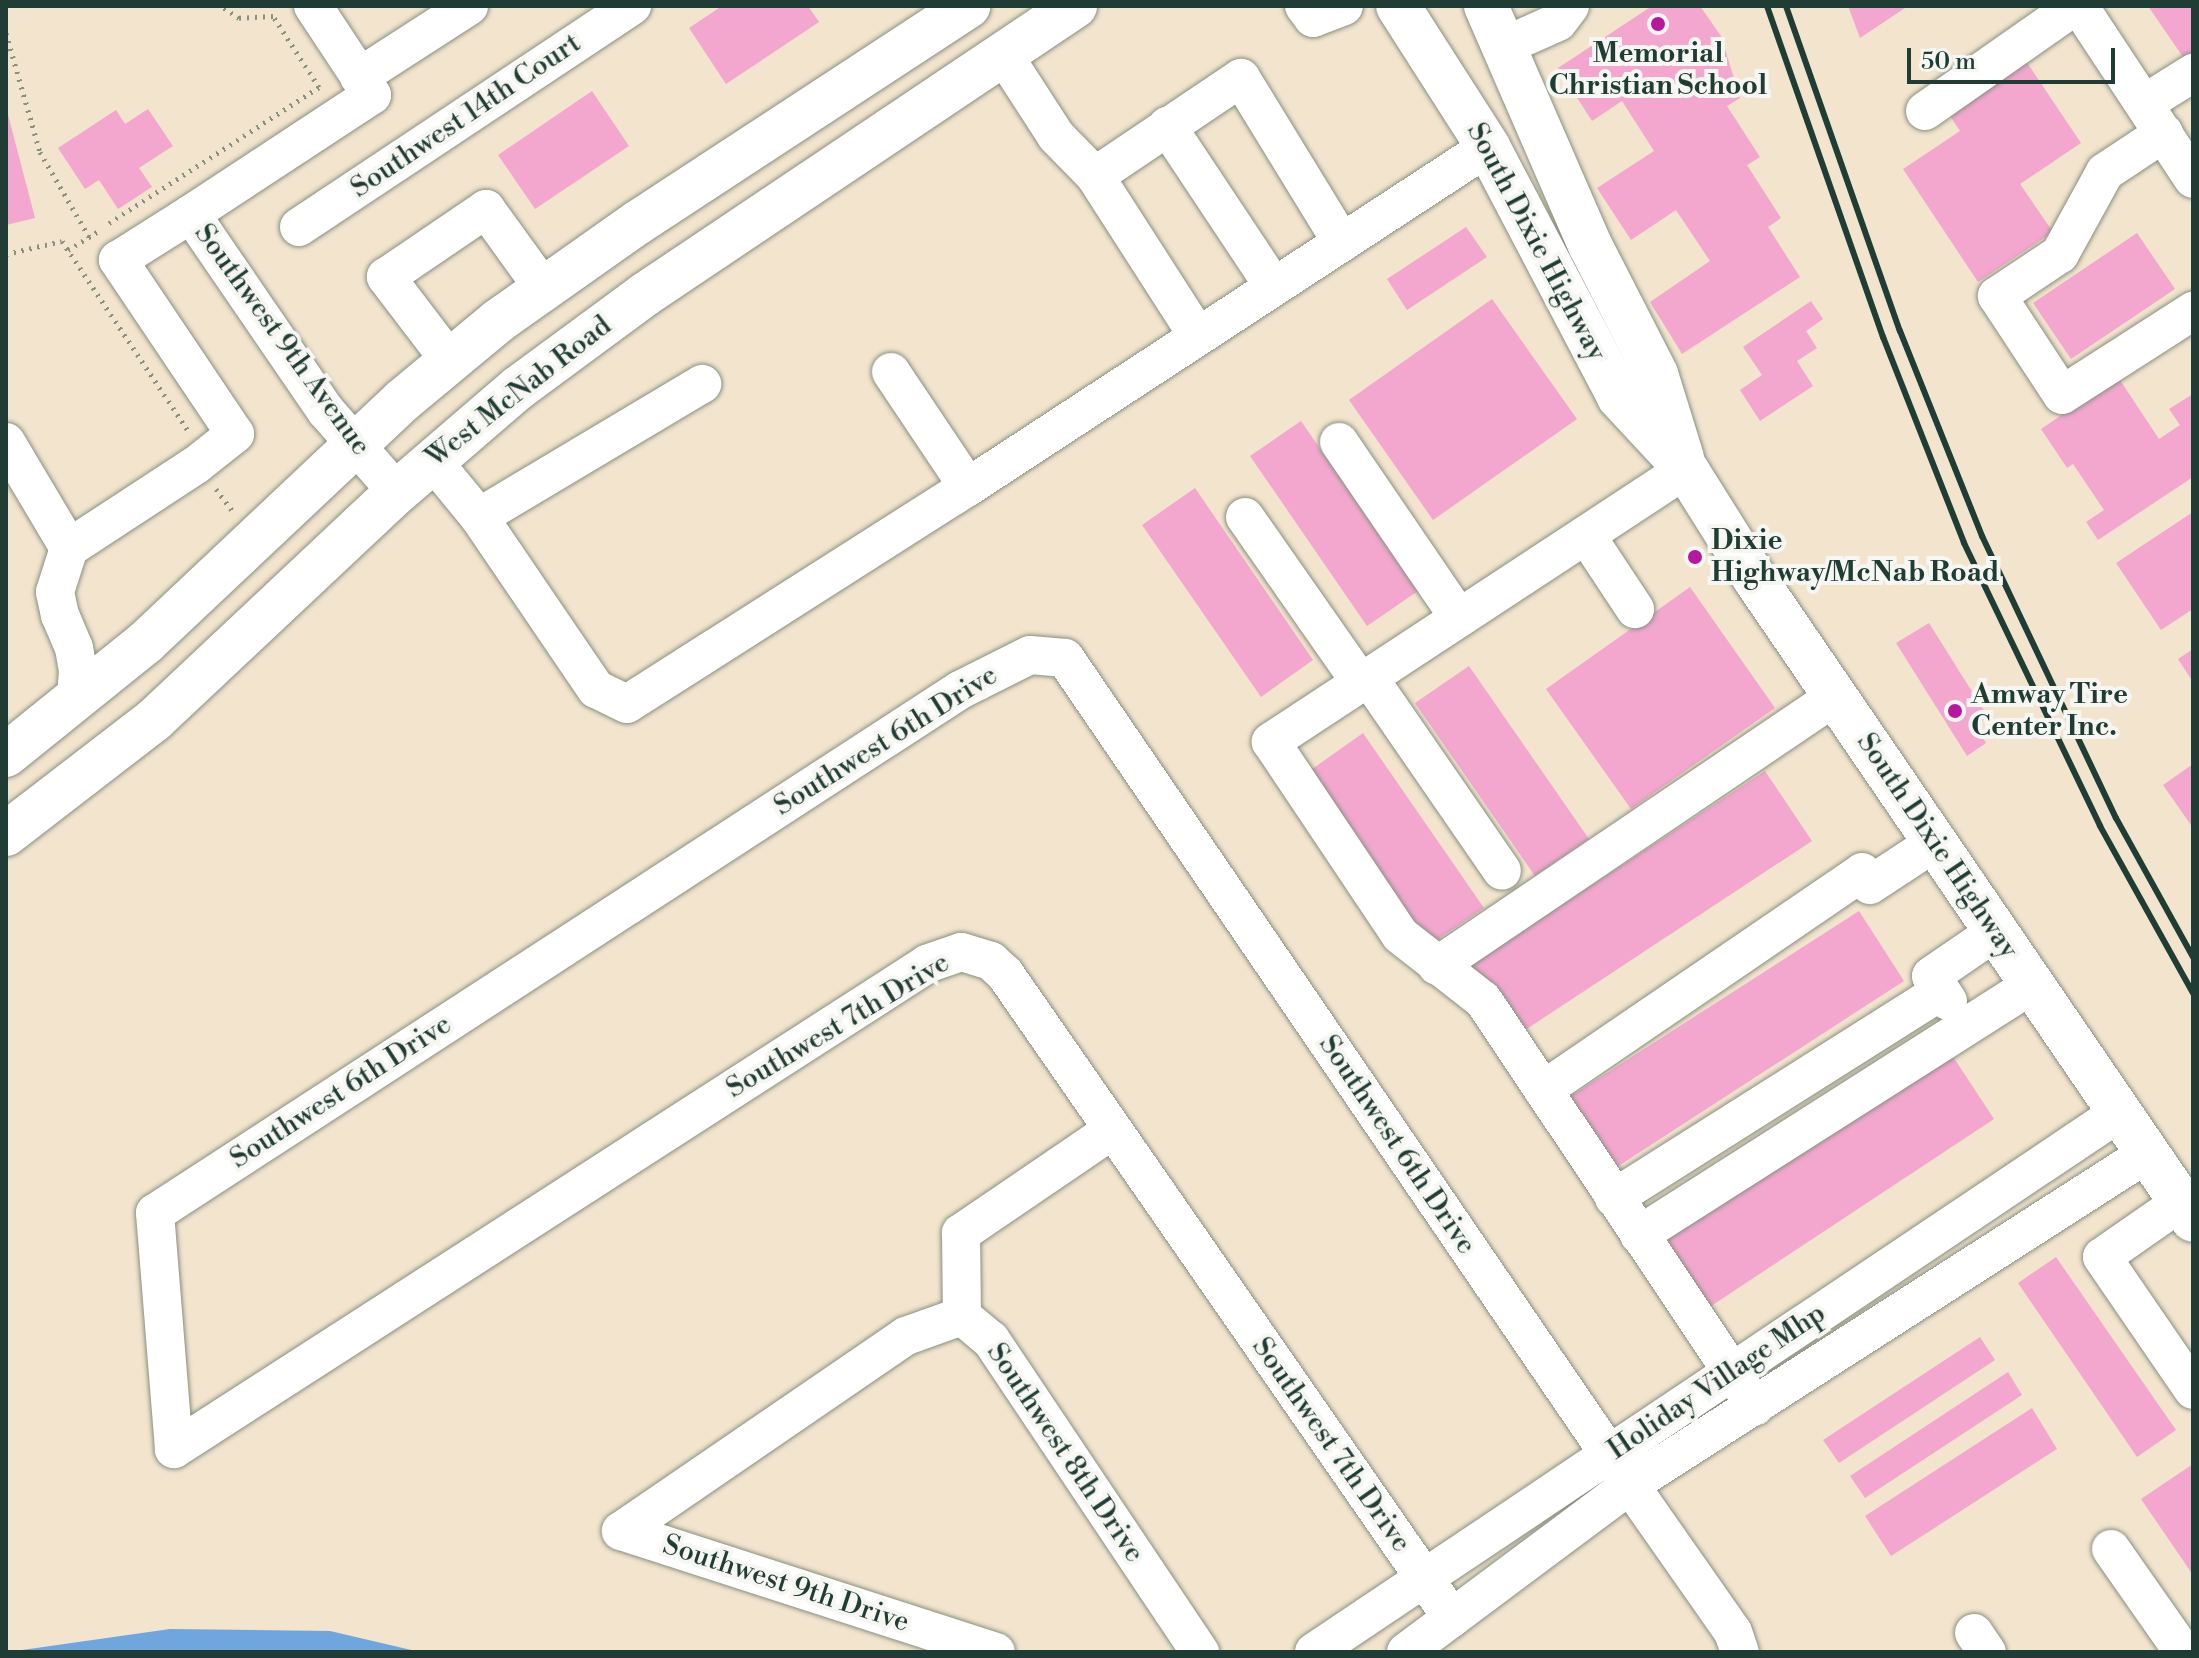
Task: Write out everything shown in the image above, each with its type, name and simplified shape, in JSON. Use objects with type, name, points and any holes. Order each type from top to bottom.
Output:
[{"type":"main road","points":[[6,755],[76,701],[181,610],[354,445],[450,361],[543,288],[968,6]]},
{"type":"main road","name":"West McNab Road","points":[[6,834],[154,720],[432,460],[518,388],[633,303],[1075,6]]},
{"type":"main road","name":"South Dixie Highway","points":[[1398,6],[1488,147],[1619,397],[1686,469],[1835,697],[2187,1211]]},
{"type":"main road","name":"South Dixie Highway","points":[[1486,6],[1590,245],[1656,374],[1686,469]]},
{"type":"street","points":[[313,6],[359,77],[469,6]]},
{"type":"street","name":"Southwest 14th Court","points":[[299,227],[632,6]]},
{"type":"street","points":[[1304,6],[1313,18],[1344,6]]},
{"type":"street","points":[[1502,47],[1558,22],[1570,6]]},
{"type":"street","points":[[1925,111],[2077,6],[2193,179]]},
{"type":"street","points":[[1003,54],[1056,136],[1095,176],[1197,335]]},
{"type":"street","points":[[2193,73],[2105,172],[2060,254],[1997,296],[2062,395],[2193,311]]},
{"type":"street","name":"Southwest 9th Avenue","points":[[359,77],[372,95],[191,214],[326,411],[397,492]]},
{"type":"street","points":[[1095,176],[1241,78],[1342,243]]},
{"type":"street","points":[[1167,126],[1274,287]]},
{"type":"street","points":[[432,460],[479,517],[596,689],[627,704],[968,487],[1488,147]]},
{"type":"street","points":[[450,361],[386,277],[486,209],[543,288]]},
{"type":"street","points":[[76,701],[78,670],[74,648],[55,592],[69,548],[196,465],[235,434],[118,260],[191,214]]},
{"type":"street","points":[[891,372],[968,487]]},
{"type":"street","points":[[479,517],[702,384]]},
{"type":"street","points":[[6,442],[69,548]]},
{"type":"street","points":[[1339,442],[1459,618]]},
{"type":"street","points":[[1686,469],[1271,742],[1400,935],[1483,1000],[1755,1406]]},
{"type":"street","points":[[1245,517],[1502,871]]},
{"type":"street","points":[[1586,535],[1635,609]]},
{"type":"street","name":"Southwest 6th Drive","points":[[174,1449],[155,1213],[960,690],[1030,655],[1065,658],[1630,1485]]},
{"type":"street","points":[[1437,966],[1835,697]]},
{"type":"street","points":[[1543,1090],[1862,872],[1870,885],[1934,843]]},
{"type":"street","points":[[1965,1027],[1931,976],[1995,932]]},
{"type":"street","name":"Southwest 7th Drive","points":[[174,1449],[927,964],[961,952],[991,961],[1005,974],[1111,1131],[1452,1618]]},
{"type":"street","points":[[1639,1235],[2031,985]]},
{"type":"street","points":[[1614,1198],[1941,991]]},
{"type":"street","points":[[1820,1067],[1843,1103]]},
{"type":"street","name":"Holiday Village Mhp","points":[[1314,1652],[2120,1112]]},
{"type":"street","points":[[962,1316],[961,1233],[1111,1131]]},
{"type":"street","name":"Holiday Village Mhp","points":[[1406,1652],[1630,1485],[2148,1153]]},
{"type":"street","points":[[2187,1211],[2102,1257],[2193,1390]]},
{"type":"street","name":"Southwest 9th Drive","points":[[962,1316],[906,1336],[621,1531],[996,1652]]},
{"type":"street","name":"Southwest 8th Drive","points":[[962,1316],[991,1340],[1200,1652]]},
{"type":"street","name":"Holiday Village Mhp","points":[[1630,1485],[1737,1642]]},
{"type":"street","points":[[2111,1549],[2183,1652]]},
{"type":"path","points":[[68,250],[319,87],[273,16],[239,18],[221,6]]},
{"type":"path","points":[[6,33],[40,152],[89,237]]},
{"type":"path","points":[[6,254],[62,241],[190,433]]},
{"type":"path","points":[[210,481],[234,514]]},
{"type":"water","points":[[170,1629],[330,1631],[420,1652],[8,1652]]},
{"type":"building","points":[[722,6],[808,6],[819,22],[726,84],[689,28]]},
{"type":"building","points":[[1652,6],[1700,6],[1721,36],[1740,98],[1727,106],[1760,157],[1747,165],[1781,218],[1768,227],[1800,277],[1682,354],[1650,302],[1710,261],[1676,210],[1631,240],[1597,188],[1654,151],[1622,101],[1592,121],[1558,68]]},
{"type":"building","points":[[1848,6],[1908,6],[1860,38]]},
{"type":"building","points":[[2148,6],[2193,6],[2193,51],[2183,57]]},
{"type":"building","points":[[2024,58],[2081,143],[2020,184],[2053,232],[1978,282],[1903,169],[1960,131],[1946,110]]},
{"type":"building","points":[[592,91],[629,146],[535,209],[498,155]]},
{"type":"building","points":[[6,107],[35,218],[6,225]]},
{"type":"building","points":[[148,109],[173,146],[139,168],[152,187],[118,209],[99,180],[85,189],[58,148],[116,110],[125,124]]},
{"type":"building","points":[[1466,227],[1487,257],[1407,310],[1387,279]]},
{"type":"building","points":[[2137,233],[2175,289],[2071,359],[2033,303]]},
{"type":"building","points":[[1492,299],[1577,419],[1433,520],[1349,400]]},
{"type":"building","points":[[1811,301],[1823,319],[1806,331],[1817,348],[1797,361],[1813,386],[1760,421],[1740,390],[1762,375],[1743,347]]},
{"type":"building","points":[[2118,377],[2159,439],[2180,425],[2169,409],[2193,394],[2193,477],[2098,540],[2086,522],[2104,510],[2073,464],[2067,468],[2041,429]]},
{"type":"building","points":[[1301,421],[1418,591],[1367,626],[1250,456]]},
{"type":"building","points":[[1195,488],[1313,660],[1261,697],[1142,525]]},
{"type":"building","points":[[2193,512],[2193,609],[2161,630],[2116,563]]},
{"type":"building","points":[[1690,587],[1775,708],[1631,809],[1546,689]]},
{"type":"building","points":[[1929,623],[1988,717],[1975,725],[1986,743],[1967,756],[1896,643]]},
{"type":"building","points":[[2193,649],[2193,682],[2178,659]]},
{"type":"building","points":[[1469,666],[1589,839],[1535,876],[1415,703]]},
{"type":"building","points":[[1363,733],[1484,908],[1428,946],[1308,772]]},
{"type":"building","points":[[2193,764],[2193,828],[2163,785]]},
{"type":"building","points":[[1765,771],[1812,841],[1513,1038],[1466,968]]},
{"type":"building","points":[[1859,911],[1904,981],[1603,1176],[1557,1105]]},
{"type":"building","points":[[1948,1049],[1994,1119],[1696,1316],[1650,1247]]},
{"type":"building","points":[[2056,1257],[2176,1430],[2137,1457],[2018,1283]]},
{"type":"building","points":[[1980,1337],[1995,1360],[1839,1463],[1823,1440]]},
{"type":"building","points":[[2008,1372],[2022,1395],[1865,1498],[1850,1476]]},
{"type":"building","points":[[2032,1408],[2057,1449],[1891,1556],[1865,1516]]},
{"type":"building","points":[[2193,1464],[2193,1575],[2141,1499]]},
{"type":"railway","points":[[1767,6],[1883,337],[1964,543],[2100,826],[2193,993]]},
{"type":"railway","points":[[1786,6],[1900,331],[1982,536],[2116,818],[2193,957]]},
{"type":"place","name":"Memorial Christian School","points":[[1658,24]]},
{"type":"place","name":"Dixie Highway/McNab Road","points":[[1695,557]]},
{"type":"place","name":"Amway Tire Center Inc.","points":[[1955,711]]}]
